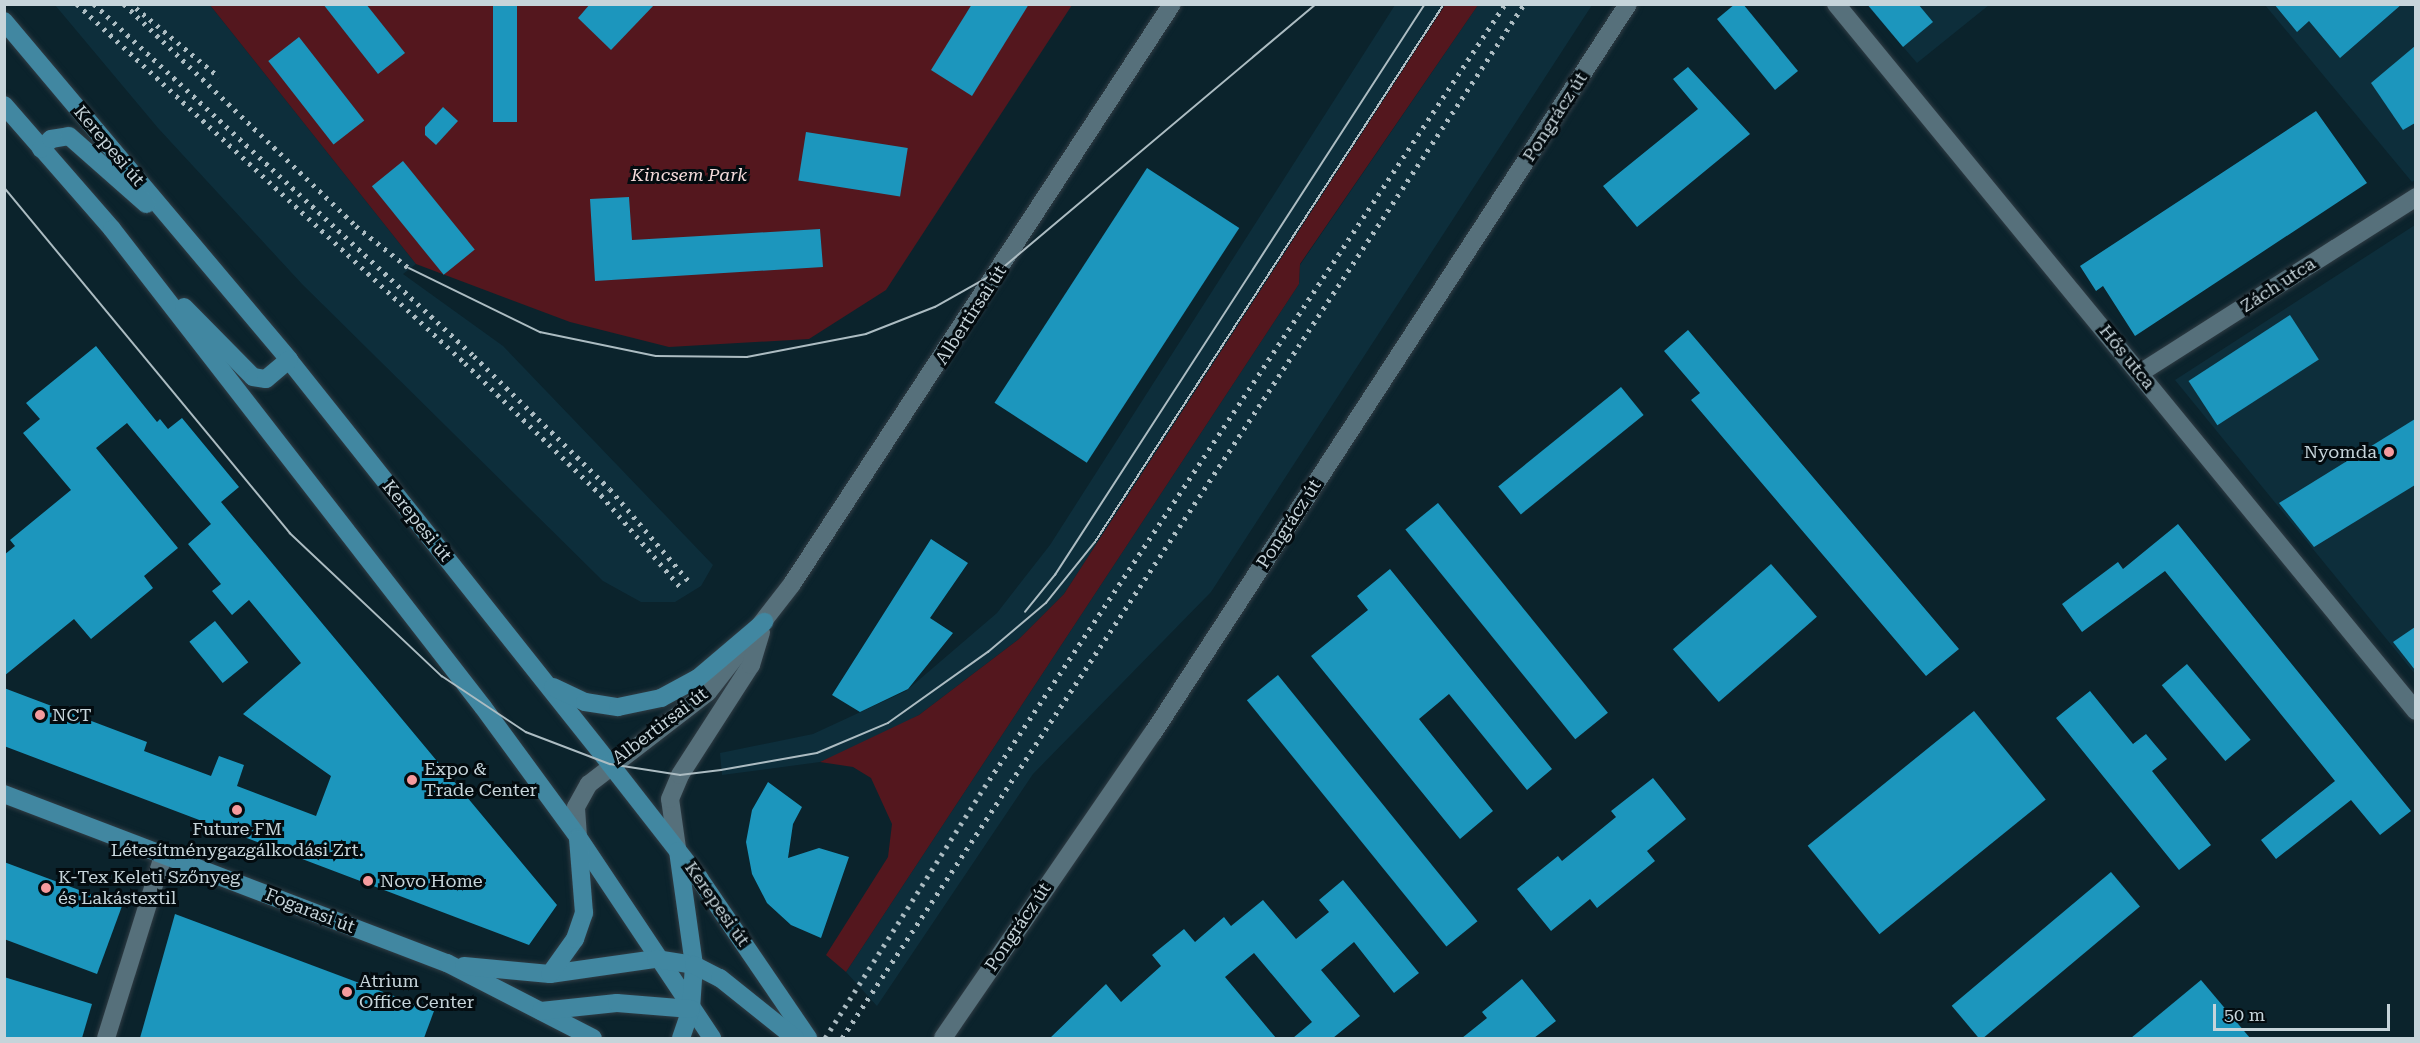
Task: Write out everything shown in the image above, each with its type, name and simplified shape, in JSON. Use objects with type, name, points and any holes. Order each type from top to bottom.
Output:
[{"type":"main road","name":"Kerepesi út","points":[[4,21],[289,360],[677,848],[808,1038]]},
{"type":"main road","points":[[4,105],[112,229],[253,377],[266,379],[289,360]]},
{"type":"main road","points":[[41,149],[51,140],[69,136],[191,243]]},
{"type":"main road","points":[[112,229],[476,698],[578,837],[656,959],[712,1038]]},
{"type":"main road","points":[[546,683],[585,702],[618,707],[661,698],[698,678],[764,622]]},
{"type":"main road","name":"Fogarasi út","points":[[4,794],[447,963],[593,1038]]},
{"type":"main road","points":[[550,974],[575,939],[584,913],[578,837]]},
{"type":"main road","points":[[677,848],[694,965],[691,1009],[681,1038]]},
{"type":"main road","name":"Fogarasi út","points":[[447,963],[550,974],[656,959],[694,965],[720,978],[795,1038]]},
{"type":"main road","points":[[541,1011],[617,1003],[691,1009]]},
{"type":"street","name":"Albertirsai út","points":[[576,807],[589,784],[610,764],[708,692],[764,622],[891,438],[1172,4]]},
{"type":"street","name":"Pongrácz út","points":[[943,1038],[1160,723],[1628,4]]},
{"type":"street","name":"Hős utca","points":[[1836,4],[2415,711]]},
{"type":"street","name":"Zách utca","points":[[2140,373],[2415,197]]},
{"type":"street","name":"Albertirsai út","points":[[677,848],[670,799],[680,775],[751,665],[764,622]]},
{"type":"street","points":[[576,807],[578,837]]},
{"type":"street","points":[[576,807],[612,890]]},
{"type":"street","points":[[106,1038],[163,856]]},
{"type":"shaded area","points":[[55,5],[210,5],[416,264],[403,274],[503,346],[713,565],[701,586],[675,602],[641,602],[603,581],[302,284],[158,128]]},
{"type":"shaded area","points":[[1395,5],[1445,5],[1064,594],[1019,639],[919,715],[872,741],[820,762],[722,775],[720,753],[813,734],[906,691],[997,613],[1050,545]]},
{"type":"shaded area","points":[[1478,5],[1592,5],[1211,592],[1033,774],[877,1006],[846,972],[1299,284],[1300,265]]},
{"type":"shaded area","points":[[1867,5],[1989,5],[1917,63]]},
{"type":"shaded area","points":[[2265,5],[2415,5],[2415,180],[2412,182]]},
{"type":"shaded area","points":[[2415,225],[2415,674],[2175,380]]},
{"type":"green space","name":"Kincsem Park","points":[[210,5],[1072,5],[886,290],[809,339],[669,347],[570,322],[416,264]]},
{"type":"green space","points":[[1445,5],[1478,5],[1300,264],[1299,284],[846,972],[826,955],[888,857],[892,824],[871,778],[853,767],[820,762],[919,715],[1019,639],[1064,594]]},
{"type":"building","points":[[323,4],[366,4],[405,53],[378,74]]},
{"type":"building","points":[[493,4],[517,4],[517,122],[493,122]]},
{"type":"building","points":[[590,4],[655,4],[611,50],[578,18]]},
{"type":"building","points":[[972,4],[1029,4],[972,96],[931,70]]},
{"type":"building","points":[[1735,4],[1743,4],[1798,71],[1775,90],[1717,19]]},
{"type":"building","points":[[1867,4],[1918,4],[1933,22],[1903,47]]},
{"type":"building","points":[[2274,4],[2402,4],[2340,58],[2309,21],[2297,32]]},
{"type":"building","points":[[299,37],[364,121],[334,145],[268,61]]},
{"type":"building","points":[[2415,46],[2415,123],[2403,130],[2371,83]]},
{"type":"building","points":[[1688,67],[1750,134],[1637,227],[1603,186],[1698,109],[1673,79]]},
{"type":"building","points":[[443,107],[458,121],[436,145],[425,135],[425,127]]},
{"type":"building","points":[[2316,111],[2367,183],[2135,336],[2103,286],[2096,291],[2080,266]]},
{"type":"building","points":[[806,132],[908,148],[900,197],[798,180]]},
{"type":"building","points":[[403,161],[475,250],[444,275],[372,186]]},
{"type":"building","points":[[1147,168],[1239,228],[1087,463],[995,403]]},
{"type":"building","points":[[629,197],[632,240],[820,229],[823,267],[595,281],[590,199]]},
{"type":"building","points":[[2290,315],[2319,359],[2217,425],[2189,381]]},
{"type":"building","points":[[1688,330],[1959,649],[1926,676],[1691,400],[1700,393],[1664,351]]},
{"type":"building","points":[[96,346],[157,422],[160,419],[168,429],[182,418],[239,487],[221,502],[557,905],[529,945],[4,746],[4,688],[147,742],[144,751],[211,776],[219,756],[244,765],[237,786],[316,816],[331,776],[243,714],[301,663],[249,600],[232,615],[212,591],[221,584],[188,544],[211,524],[127,423],[96,448],[178,548],[144,576],[153,588],[91,639],[74,619],[4,676],[4,555],[15,546],[10,540],[71,490],[23,433],[40,419],[26,403]]},
{"type":"building","points":[[1621,387],[1644,415],[1521,514],[1498,486]]},
{"type":"building","name":"Nyomda","points":[[2415,419],[2415,485],[2314,547],[2279,503]]},
{"type":"building","points":[[1438,503],[1608,713],[1575,739],[1405,529]]},
{"type":"building","points":[[2178,524],[2411,811],[2380,835],[2351,800],[2276,859],[2261,840],[2335,781],[2165,571],[2082,632],[2062,604],[2118,562],[2123,569]]},
{"type":"building","points":[[931,539],[968,563],[930,618],[953,633],[908,689],[860,712],[832,695]]},
{"type":"building","points":[[1771,564],[1817,617],[1719,702],[1673,649]]},
{"type":"building","points":[[1390,569],[1552,769],[1527,790],[1449,694],[1419,719],[1493,811],[1460,839],[1311,656],[1368,610],[1357,596]]},
{"type":"building","points":[[215,621],[248,662],[223,683],[189,642]]},
{"type":"building","points":[[2415,627],[2415,670],[2393,642]]},
{"type":"building","points":[[2187,664],[2251,740],[2225,761],[2162,685]]},
{"type":"building","points":[[1278,675],[1477,921],[1446,947],[1247,700]]},
{"type":"building","points":[[2090,691],[2133,744],[2146,734],[2167,759],[2152,771],[2211,845],[2179,870],[2056,718]]},
{"type":"building","points":[[1974,711],[2046,800],[1879,934],[1808,846]]},
{"type":"building","points":[[1653,778],[1686,819],[1647,851],[1655,861],[1597,908],[1590,899],[1551,931],[1517,889],[1558,856],[1562,861],[1616,817],[1611,811]]},
{"type":"building","points":[[768,782],[802,807],[793,824],[788,858],[819,848],[849,857],[821,938],[791,925],[767,903],[752,874],[746,842],[752,810]]},
{"type":"building","points":[[4,862],[122,906],[97,974],[4,939]]},
{"type":"building","points":[[2111,872],[2140,906],[1983,1038],[1979,1038],[1952,1006]]},
{"type":"building","points":[[1343,880],[1419,973],[1394,993],[1354,942],[1321,970],[1360,1016],[1333,1038],[1293,1038],[1312,1022],[1254,953],[1225,977],[1276,1038],[1050,1038],[1106,984],[1121,1002],[1161,966],[1152,955],[1184,929],[1195,942],[1224,917],[1231,926],[1263,900],[1296,939],[1329,912],[1319,900]]},
{"type":"building","points":[[175,914],[434,1011],[424,1038],[140,1038]]},
{"type":"building","points":[[4,977],[92,1004],[82,1038],[4,1038]]},
{"type":"building","points":[[1522,979],[1556,1021],[1534,1038],[1462,1038],[1487,1018],[1482,1012]]},
{"type":"building","points":[[2201,980],[2250,1038],[2131,1038]]},
{"type":"tram line","points":[[409,268],[540,332],[656,356],[747,357],[866,334],[935,307],[999,271],[1316,4]]},
{"type":"tram line","points":[[1025,612],[1055,575],[1425,4]]},
{"type":"tram line","points":[[4,187],[290,533],[442,676],[526,732],[610,764],[680,775],[721,770],[817,753],[888,723],[988,652],[1046,603],[1095,542],[1444,4]]},
{"type":"railway","points":[[77,4],[465,363],[601,495],[683,590]]},
{"type":"railway","points":[[94,4],[474,356],[610,489],[691,584]]},
{"type":"railway","points":[[124,4],[356,226],[409,268]]},
{"type":"railway","points":[[825,1038],[989,780],[1505,4]]},
{"type":"railway","points":[[842,1038],[1524,4]]},
{"type":"railway","points":[[136,8],[219,77]]},
{"type":"place","name":"Nyomda","points":[[2389,452]]},
{"type":"place","name":"NCT","points":[[40,715]]},
{"type":"place","name":"Expo & Trade Center","points":[[412,780]]},
{"type":"place","name":"Future FM Létesítménygazgálkodási Zrt.","points":[[237,810]]},
{"type":"place","name":"Novo Home","points":[[368,881]]},
{"type":"place","name":"K-Tex Keleti Szőnyeg és Lakástextil","points":[[46,888]]},
{"type":"place","name":"Atrium Office Center","points":[[347,992]]}]
